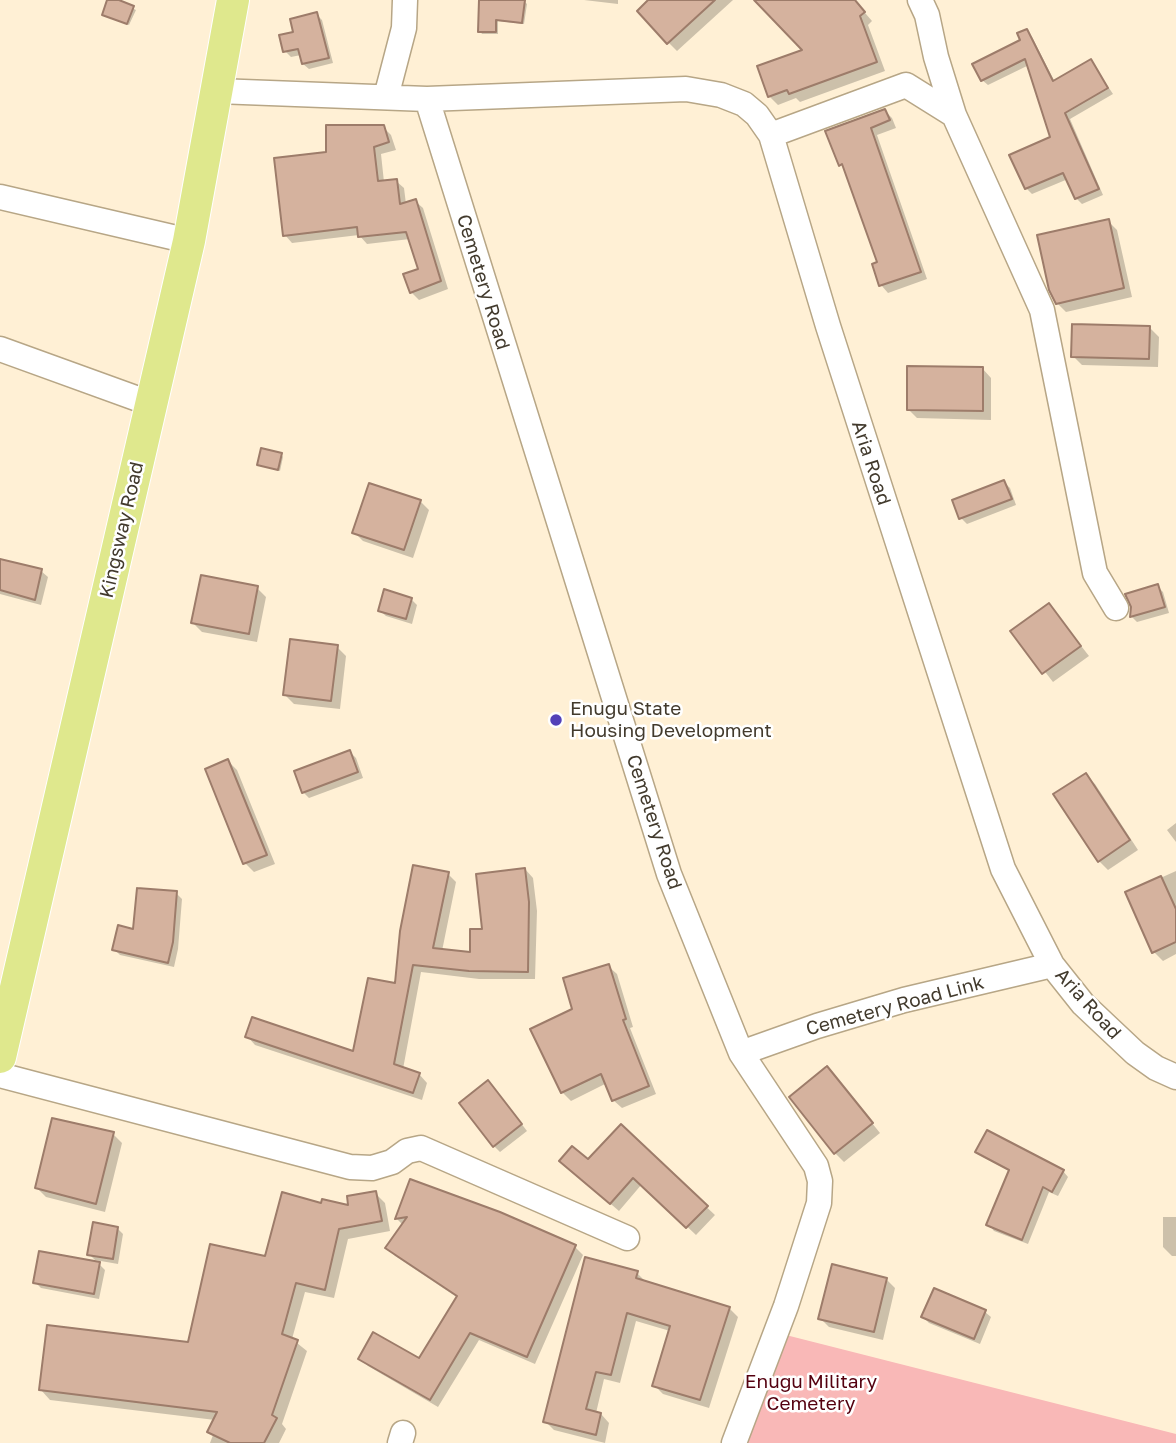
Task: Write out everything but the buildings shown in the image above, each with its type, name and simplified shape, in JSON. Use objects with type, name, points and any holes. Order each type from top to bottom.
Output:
[{"type":"main road","name":"Kingsway Road","points":[[1,1044],[189,241],[217,91],[226,5]]},
{"type":"street","points":[[386,97],[404,28],[405,0]]},
{"type":"street","points":[[920,0],[927,15],[936,57],[954,115],[998,207],[1042,310],[1095,573],[1116,608]]},
{"type":"street","points":[[771,135],[906,85],[954,115]]},
{"type":"street","name":"Aria Road","points":[[217,91],[427,99],[685,89],[721,95],[744,104],[757,115],[771,135],[836,352],[1003,869],[1052,965],[1083,1004],[1112,1033],[1156,1068],[1176,1077]]},
{"type":"street","name":"Cemetery Road","points":[[427,99],[669,874],[741,1053],[816,1166],[820,1181],[819,1203],[799,1267],[734,1443]]},
{"type":"street","points":[[0,197],[189,241]]},
{"type":"street","points":[[0,349],[152,404]]},
{"type":"street","name":"Cemetery Road Link","points":[[741,1053],[817,1026],[892,1004],[1052,965]]},
{"type":"street","points":[[0,1075],[350,1167],[372,1168],[392,1162],[407,1151],[421,1148],[627,1238]]},
{"type":"green space","name":"Enugu Military Cemetery","points":[[778,1333],[1176,1434],[1176,1443],[742,1443]]},
{"type":"place","name":"Enugu State Housing Development","points":[[556,720]]}]
